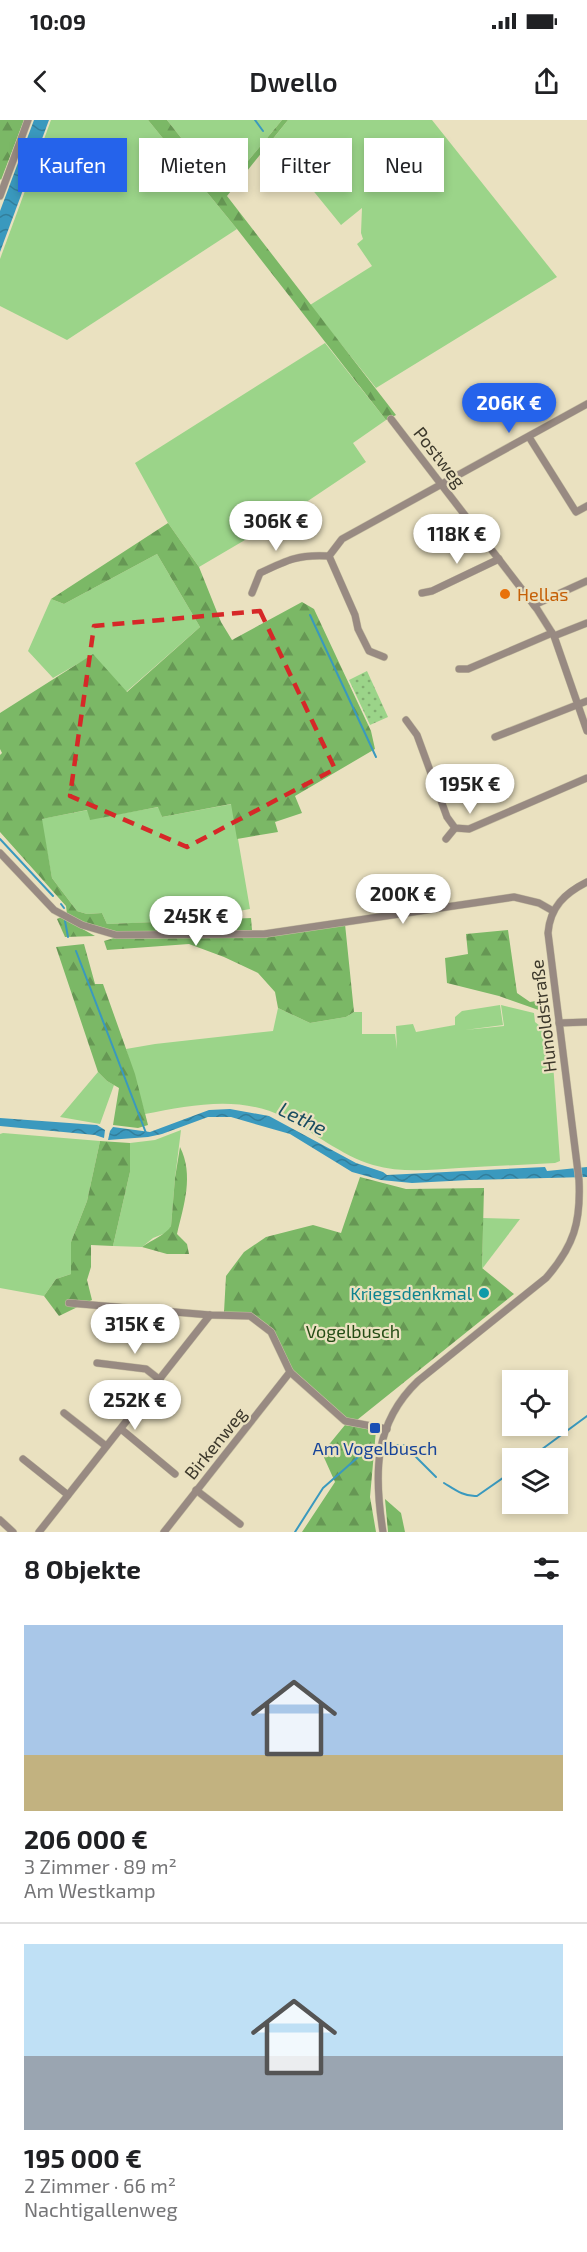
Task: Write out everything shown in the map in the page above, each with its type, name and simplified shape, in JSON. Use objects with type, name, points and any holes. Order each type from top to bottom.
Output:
[{"type":"street","points":[[0,196],[28,120]]},
{"type":"street","points":[[329,556],[342,539],[587,404]]},
{"type":"street","name":"Postweg","points":[[392,419],[534,605],[553,635],[587,731]]},
{"type":"street","points":[[529,436],[576,512],[587,506]]},
{"type":"street","points":[[252,594],[260,573],[291,558],[329,556]]},
{"type":"street","points":[[329,556],[369,651],[384,657]]},
{"type":"street","points":[[422,593],[432,591],[499,559]]},
{"type":"street","points":[[534,605],[587,581]]},
{"type":"street","points":[[459,669],[468,669],[587,623]]},
{"type":"street","points":[[495,737],[587,701]]},
{"type":"street","points":[[406,720],[417,735],[447,817],[455,828],[469,829],[587,778]]},
{"type":"street","points":[[446,839],[455,828]]},
{"type":"street","points":[[0,853],[54,910],[82,925],[116,935],[264,934],[514,897],[538,903],[553,911],[564,895],[587,882]]},
{"type":"street","name":"Hunoldstraße","points":[[383,1532],[377,1496],[377,1463],[387,1429],[401,1402],[418,1381],[531,1291],[561,1260],[575,1234],[579,1180],[548,933],[553,911]]},
{"type":"street","points":[[559,1023],[587,1022]]},
{"type":"street","points":[[69,1303],[210,1315],[250,1316],[271,1332],[290,1372],[345,1421],[387,1429]]},
{"type":"street","points":[[39,1532],[210,1315]]},
{"type":"street","points":[[97,1363],[146,1369],[160,1380]]},
{"type":"street","name":"Birkenweg","points":[[164,1532],[290,1372]]},
{"type":"street","points":[[64,1413],[106,1446]]},
{"type":"street","points":[[121,1429],[175,1474]]},
{"type":"street","points":[[23,1459],[68,1495]]},
{"type":"street","points":[[196,1490],[240,1524]]},
{"type":"street","points":[[0,1520],[13,1532]]},
{"type":"highlighted area","points":[[260,611],[335,769],[187,847],[70,796],[94,626]]},
{"type":"green space","points":[[0,120],[24,120],[1,180],[0,179]]},
{"type":"green space","points":[[51,120],[148,120],[163,138],[139,138],[139,192],[207,192],[237,229],[67,340],[0,306],[0,259],[25,192],[127,192],[127,138],[44,138]]},
{"type":"green space","points":[[148,120],[167,120],[181,138],[163,138]]},
{"type":"green space","points":[[167,120],[282,120],[267,138],[260,138],[260,146],[248,161],[248,138],[181,138]]},
{"type":"green space","points":[[282,120],[288,120],[274,138],[267,138]]},
{"type":"green space","points":[[288,120],[432,120],[557,277],[376,388],[310,305],[372,266],[357,244],[363,239],[361,233],[362,208],[341,225],[314,192],[352,192],[352,138],[274,138]]},
{"type":"green space","points":[[260,146],[260,155],[248,170],[248,161]]},
{"type":"green space","points":[[207,192],[230,192],[227,196],[396,415],[386,420]]},
{"type":"green space","points":[[325,343],[386,420],[353,443],[366,462],[284,517],[199,567],[168,523],[135,463]]},
{"type":"green space","points":[[168,523],[199,567],[221,622],[232,640],[302,602],[314,609],[371,731],[375,749],[295,796],[302,813],[275,822],[278,832],[237,839],[231,804],[162,817],[158,807],[90,820],[87,810],[42,819],[52,878],[77,911],[87,914],[102,913],[107,924],[251,918],[252,930],[115,933],[83,923],[67,914],[66,906],[0,832],[0,755],[2,753],[0,713],[93,654],[127,692],[200,627],[157,554],[64,604],[51,599]]},
{"type":"green space","points":[[157,554],[200,627],[126,692],[93,655],[53,678],[28,651],[51,599],[64,604]]},
{"type":"green space","points":[[367,671],[388,717],[370,725],[349,680]]},
{"type":"green space","points":[[232,804],[250,909],[183,921],[107,924],[102,913],[87,914],[77,911],[52,878],[41,819],[88,810],[90,819],[159,807],[162,817]]},
{"type":"green space","points":[[61,917],[95,936],[65,937],[57,919]]},
{"type":"green space","points":[[345,924],[354,1012],[346,1017],[310,1023],[278,1008],[275,992],[258,973],[224,957],[189,944],[107,950],[104,941],[114,938],[264,937]]},
{"type":"green space","points":[[508,930],[517,993],[530,1002],[548,999],[550,1014],[499,996],[447,983],[445,958],[468,954],[466,934]]},
{"type":"green space","points":[[84,944],[95,984],[103,984],[135,1074],[148,1125],[138,1128],[113,1125],[119,1088],[98,1072],[56,947]]},
{"type":"green space","points":[[500,1005],[503,1025],[465,1030],[504,1026],[501,1005],[534,1013],[535,1022],[551,1035],[560,1161],[555,1163],[426,1170],[394,1169],[361,1161],[284,1117],[250,1106],[198,1105],[145,1114],[126,1049],[273,1031],[278,1008],[310,1023],[362,1012],[362,1034],[395,1034],[397,1049],[396,1026],[413,1024],[416,1032],[455,1025],[455,1017],[462,1011]]},
{"type":"green space","points":[[98,1072],[114,1085],[100,1124],[60,1117]]},
{"type":"green space","points":[[181,1130],[171,1226],[168,1232],[153,1238],[142,1247],[113,1246],[130,1172],[130,1143],[155,1140]]},
{"type":"green space","points":[[0,1134],[100,1141],[87,1201],[71,1242],[71,1274],[56,1279],[44,1296],[0,1288]]},
{"type":"green space","points":[[100,1141],[130,1143],[130,1172],[113,1246],[91,1245],[91,1267],[87,1280],[92,1300],[59,1316],[44,1296],[56,1279],[71,1274],[71,1242],[87,1201]]},
{"type":"green space","points":[[180,1147],[187,1179],[185,1201],[177,1234],[187,1244],[189,1254],[167,1254],[142,1247],[162,1235],[171,1226]]},
{"type":"green space","name":"Vogelbusch","points":[[360,1177],[406,1189],[484,1188],[482,1268],[514,1294],[357,1420],[346,1419],[292,1374],[272,1331],[252,1314],[224,1312],[226,1276],[244,1252],[266,1237],[313,1225],[341,1233]]},
{"type":"green space","points":[[483,1218],[520,1219],[482,1269]]},
{"type":"green space","points":[[345,1425],[376,1430],[370,1497],[376,1532],[302,1532],[335,1482],[322,1453]]},
{"type":"green space","points":[[385,1499],[401,1513],[405,1532],[388,1532]]},
{"type":"water","points":[[34,120],[49,120],[42,138],[27,138]]},
{"type":"water","points":[[18,163],[18,192],[22,192],[0,252],[0,211]]},
{"type":"water","points":[[230,1109],[269,1116],[356,1163],[387,1175],[545,1167],[547,1171],[587,1167],[587,1177],[412,1183],[381,1180],[352,1172],[290,1134],[231,1117],[208,1117],[148,1137],[108,1140],[113,1127],[150,1132],[209,1110]]},
{"type":"water","points":[[0,1118],[97,1125],[105,1130],[104,1138],[95,1135],[0,1126]]},
{"type":"waterway","points":[[255,120],[263,131]]},
{"type":"waterway","points":[[310,615],[376,757]]},
{"type":"waterway","points":[[0,839],[53,896]]},
{"type":"waterway","points":[[61,904],[64,908]]},
{"type":"waterway","points":[[65,921],[68,937]]},
{"type":"waterway","points":[[76,951],[146,1133]]},
{"type":"waterway","points":[[544,1448],[587,1416]]},
{"type":"waterway","points":[[387,1445],[404,1445],[436,1477]]},
{"type":"waterway","points":[[295,1532],[323,1488],[370,1449]]},
{"type":"waterway","points":[[444,1483],[463,1494],[477,1496],[502,1479]]},
{"type":"place","name":"Hellas","points":[[505,594]]},
{"type":"place","name":"Kriegsdenkmal","points":[[484,1293]]},
{"type":"place","name":"Am Vogelbusch","points":[[375,1428]]},
{"type":"water label","name":"Lethe","points":[[303,1118]]}]
